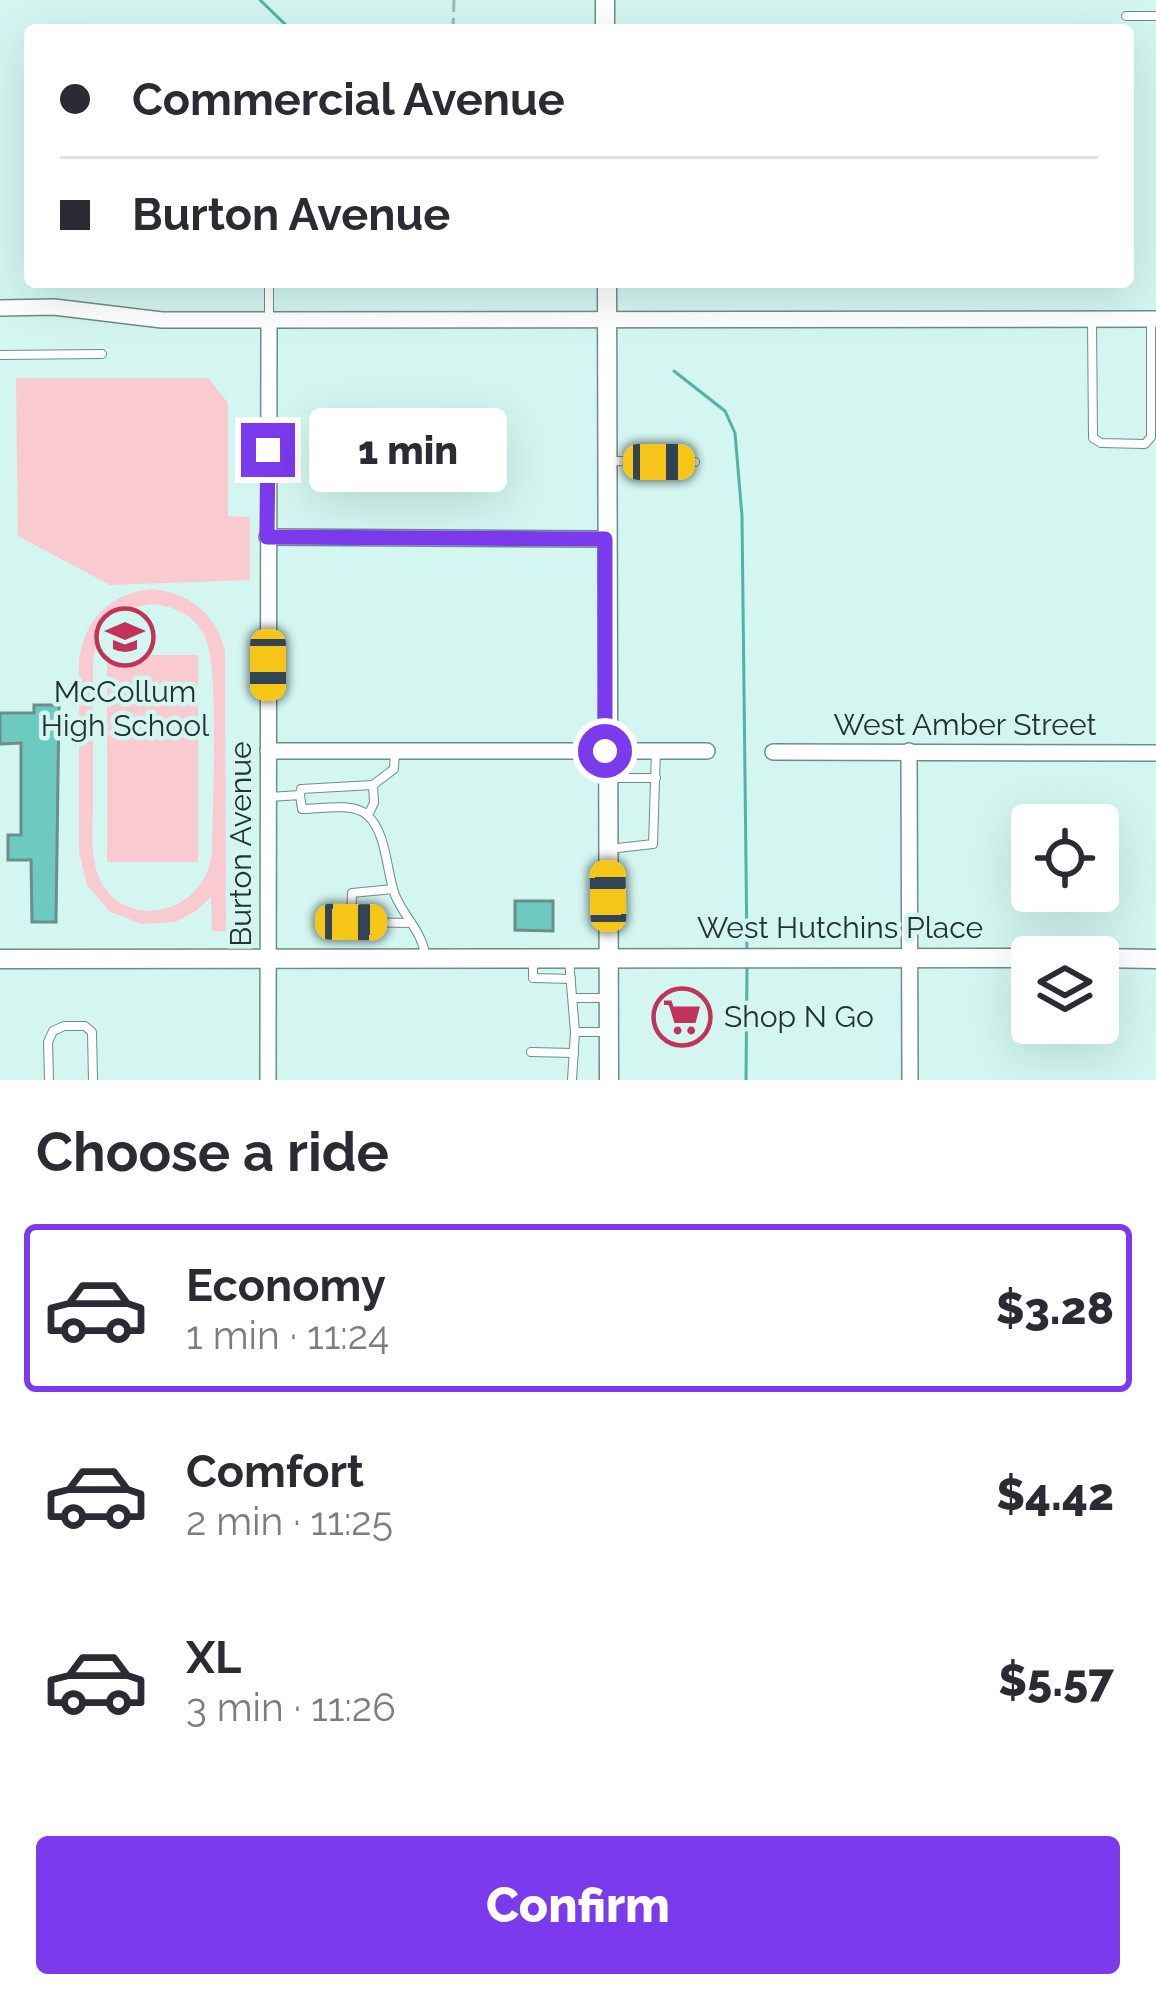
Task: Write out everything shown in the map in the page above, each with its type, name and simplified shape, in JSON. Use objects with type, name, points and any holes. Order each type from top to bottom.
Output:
[{"type":"street","points":[[607,288],[609,1080]]},
{"type":"street","points":[[0,308],[68,308],[161,320],[1154,319]]},
{"type":"street","name":"Burton Avenue","points":[[268,320],[268,1080]]},
{"type":"street","points":[[267,537],[605,539]]},
{"type":"street","points":[[268,751],[706,751]]},
{"type":"street","points":[[909,751],[910,1080]]},
{"type":"street","name":"West Amber Street","points":[[773,752],[1156,753]]},
{"type":"street","name":"West Hutchins Place","points":[[0,959],[1011,958]]},
{"type":"street","points":[[1119,958],[1156,958]]},
{"type":"lane","points":[[1126,16],[1156,16]]},
{"type":"lane","points":[[268,320],[269,288]]},
{"type":"lane","points":[[1092,319],[1093,438],[1102,443],[1145,443],[1151,437],[1154,319]]},
{"type":"lane","points":[[0,355],[102,354]]},
{"type":"lane","points":[[606,461],[695,462]]},
{"type":"lane","points":[[394,751],[394,769],[373,785],[301,789],[302,809],[357,808],[368,815],[379,832],[393,889],[424,941],[426,958]]},
{"type":"lane","points":[[607,849],[653,844],[656,751]]},
{"type":"lane","points":[[606,778],[656,778]]},
{"type":"lane","points":[[368,815],[374,803],[373,785]]},
{"type":"lane","points":[[268,797],[300,795]]},
{"type":"lane","points":[[393,889],[352,893],[351,922],[411,922]]},
{"type":"lane","points":[[532,958],[533,977],[571,979]]},
{"type":"lane","points":[[569,958],[575,1032],[572,1080]]},
{"type":"lane","points":[[572,998],[609,998]]},
{"type":"lane","points":[[49,1080],[48,1042],[53,1030],[64,1026],[85,1026],[92,1032],[94,1080]]},
{"type":"lane","points":[[575,1032],[609,1032]]},
{"type":"lane","points":[[531,1052],[574,1053]]},
{"type":"shaded area","points":[[16,378],[208,378],[228,403],[228,516],[250,517],[250,580],[110,585],[18,536]]},
{"type":"shaded area","points":[[166,591],[189,601],[208,616],[225,651],[226,931],[212,931],[211,897],[175,922],[141,924],[109,911],[87,885],[79,852],[81,648],[101,612],[137,592]],"holes":[[[153,604],[184,613],[196,623],[210,653],[212,852],[206,875],[194,892],[177,904],[139,910],[106,890],[94,861],[93,663],[99,639],[111,622],[129,610]]]},
{"type":"shaded area","points":[[107,655],[198,655],[198,862],[107,862]]},
{"type":"building","points":[[34,705],[59,705],[56,922],[32,922],[31,860],[8,860],[8,835],[21,835],[21,743],[0,744],[0,713],[34,713]]},
{"type":"building","points":[[515,901],[553,901],[553,931],[515,930]]},
{"type":"building","name":"Shop N Go","points":[[670,1000],[696,1000],[696,1034],[668,1031]]},
{"type":"waterway","points":[[260,0],[285,24]]},
{"type":"waterway","points":[[674,371],[725,411],[735,433],[742,516],[747,952]]},
{"type":"waterway","points":[[746,1080],[747,968]]},
{"type":"place","name":"McCollum High School","points":[[125,637]]},
{"type":"place","name":"Shop N Go","points":[[682,1017]]},
{"type":"route","points":[[268,450],[267,537],[605,539],[605,751]]}]
